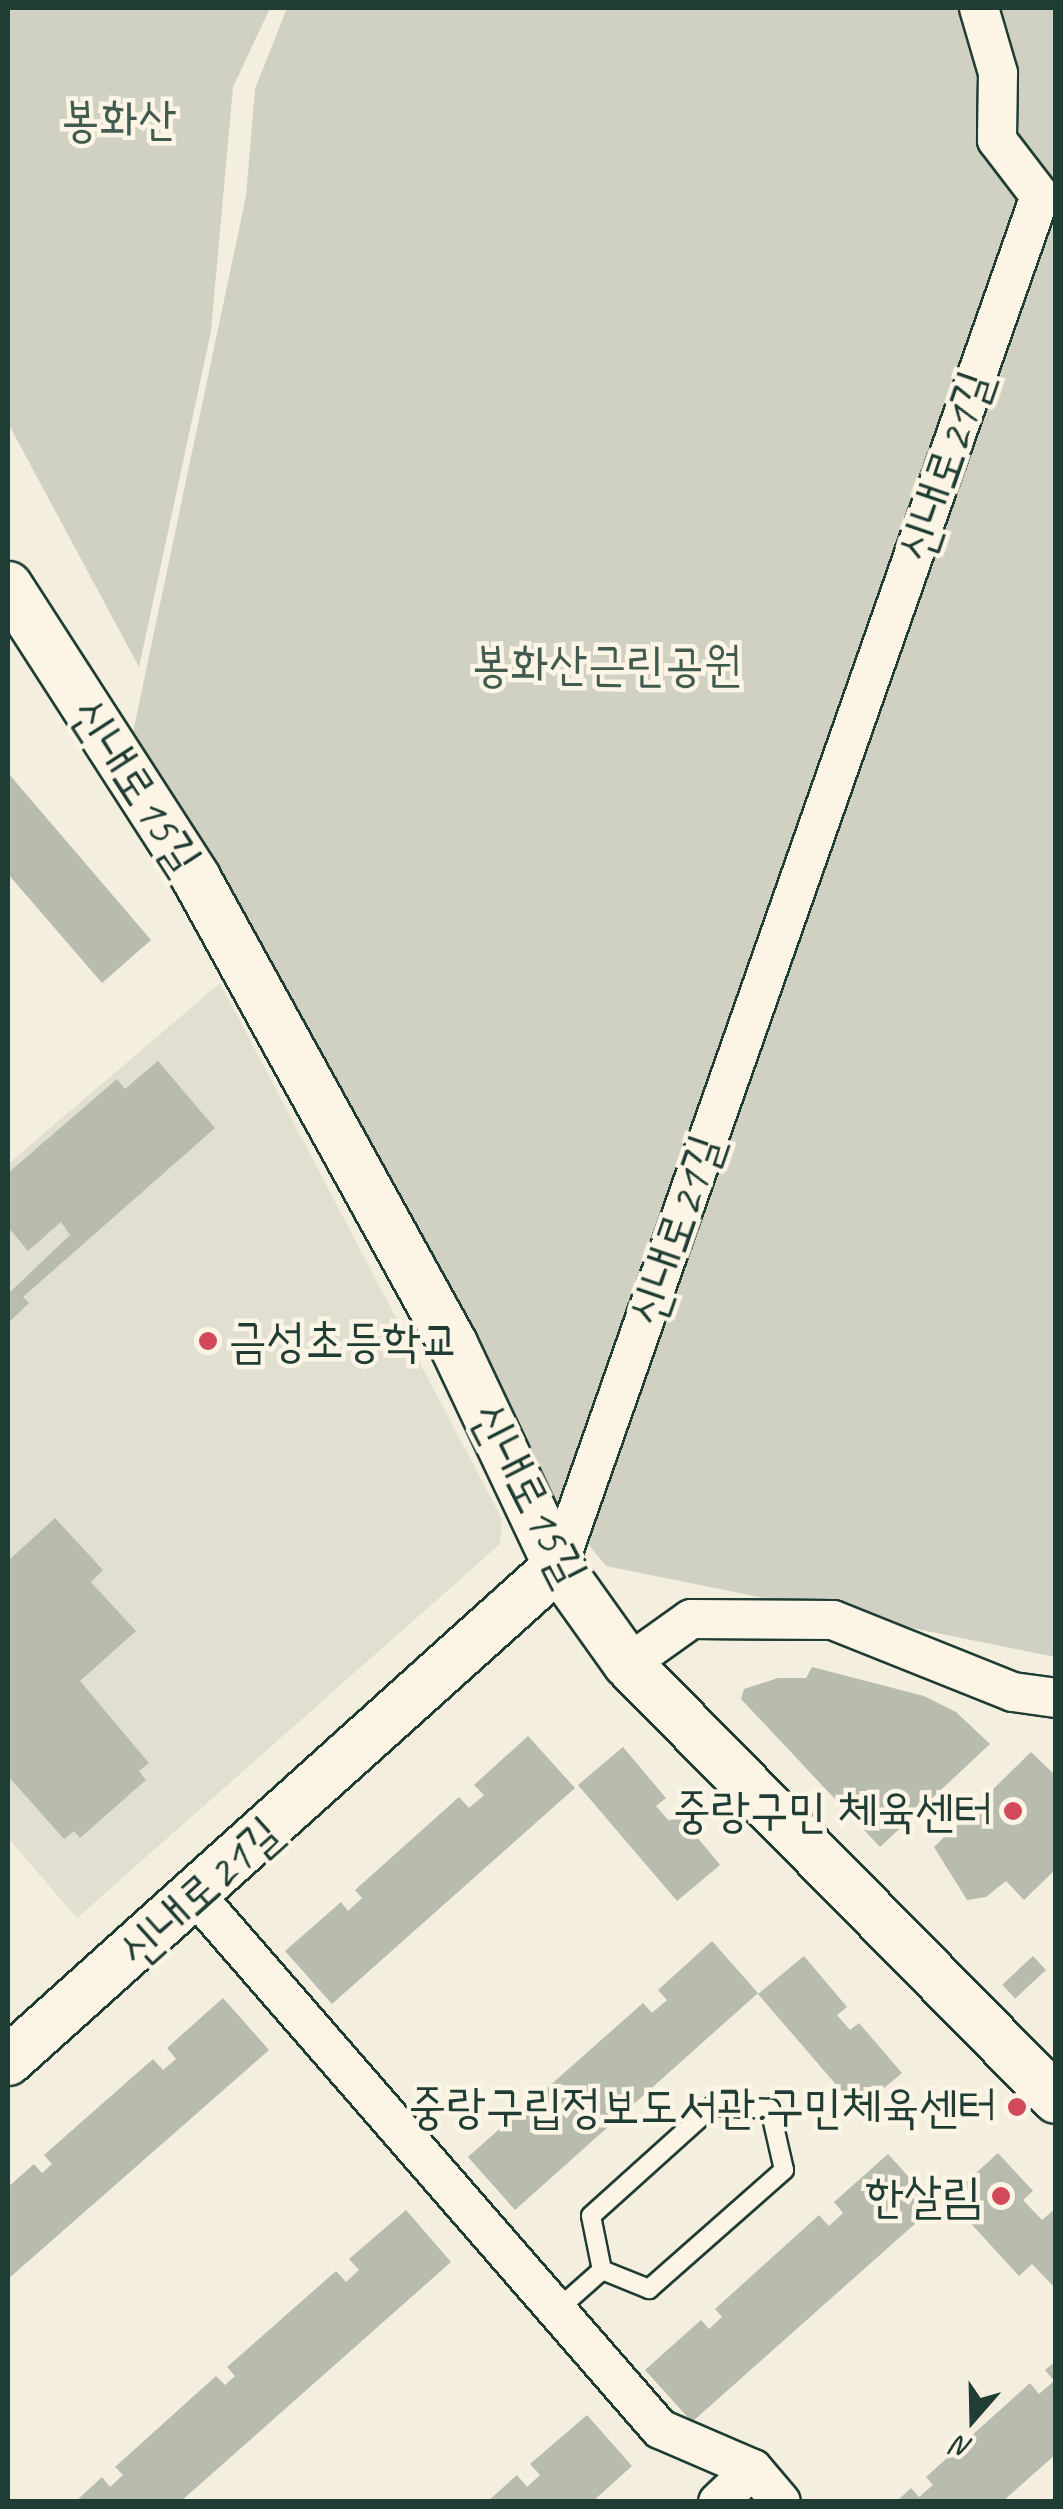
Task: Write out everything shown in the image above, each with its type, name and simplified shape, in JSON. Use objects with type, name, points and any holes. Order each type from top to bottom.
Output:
[{"type":"street","points":[[979,8],[998,73],[997,140],[1048,190]]},
{"type":"street","name":"신내로21길","points":[[8,2061],[196,1897],[558,1566],[1048,190]]},
{"type":"street","name":"신내로15길","points":[[8,586],[196,878],[453,1344],[558,1566],[628,1664],[1056,2099]]},
{"type":"street","points":[[628,1664],[691,1618],[832,1620],[1013,1692],[1056,1698]]},
{"type":"street","points":[[196,1897],[660,2429],[752,2469],[781,2502]]},
{"type":"street","points":[[718,2502],[752,2469]]},
{"type":"lane","points":[[713,2106],[770,2108],[784,2170],[648,2290],[602,2270],[591,2216],[713,2106]]},
{"type":"lane","points":[[557,2310],[602,2270]]},
{"type":"shaded area","name":"금성초등학교","points":[[220,983],[502,1519],[500,1544],[77,1918],[8,1838],[8,1164]]},
{"type":"green space","name":"봉화산","points":[[8,8],[270,8],[233,87],[211,331],[139,667],[8,423]]},
{"type":"green space","name":"봉화산근린공원","points":[[287,8],[1055,8],[1055,1657],[606,1566],[563,1513],[132,737],[246,196],[255,89]]},
{"type":"building","points":[[8,773],[151,940],[102,983],[8,874]]},
{"type":"building","points":[[158,1061],[215,1128],[23,1297],[29,1303],[8,1323],[8,1294],[70,1235],[61,1222],[28,1251],[8,1227],[8,1173],[117,1079],[125,1089]]},
{"type":"building","points":[[55,1518],[103,1570],[91,1582],[136,1631],[80,1681],[149,1763],[139,1771],[146,1780],[80,1838],[74,1831],[64,1839],[8,1776],[8,1561]]},
{"type":"building","points":[[812,1667],[924,1696],[956,1712],[990,1744],[880,1847],[741,1699],[744,1689],[778,1678],[806,1678]]},
{"type":"building","points":[[528,1736],[575,1788],[332,2004],[285,1951],[341,1902],[348,1911],[362,1898],[355,1890],[459,1797],[469,1808],[484,1795],[474,1785]]},
{"type":"building","points":[[623,1747],[666,1798],[656,1806],[669,1821],[678,1814],[720,1865],[677,1901],[578,1785]]},
{"type":"building","name":"중랑구민 체육센터","points":[[1031,1752],[1056,1776],[1056,1869],[1024,1900],[1006,1881],[986,1897],[967,1900],[934,1847]]},
{"type":"building","points":[[712,1941],[758,1993],[515,2210],[468,2157],[524,2107],[532,2116],[546,2104],[538,2096],[643,2003],[652,2013],[667,2000],[658,1990]]},
{"type":"building","points":[[804,1956],[847,2007],[837,2015],[850,2030],[859,2023],[902,2073],[858,2110],[758,1994]]},
{"type":"building","points":[[1033,1956],[1046,1970],[1015,1999],[1002,1985]]},
{"type":"building","points":[[223,1998],[269,2050],[8,2279],[8,2187],[34,2164],[42,2173],[52,2164],[44,2155],[153,2059],[163,2070],[176,2059],[167,2048]]},
{"type":"building","points":[[998,2153],[1033,2191],[1023,2200],[1042,2220],[1056,2208],[1056,2289],[1032,2264],[1019,2276],[964,2216],[980,2203],[963,2185]]},
{"type":"building","points":[[888,2154],[935,2206],[692,2422],[645,2370],[701,2320],[709,2329],[722,2317],[715,2309],[819,2215],[829,2226],[843,2213],[834,2202]]},
{"type":"building","points":[[406,2210],[451,2262],[180,2502],[75,2502],[102,2477],[110,2487],[123,2475],[115,2467],[216,2376],[225,2385],[235,2376],[227,2367],[336,2271],[346,2282],[359,2270],[349,2259]]},
{"type":"building","points":[[1056,2361],[1056,2454],[1002,2502],[896,2502],[911,2488],[919,2497],[933,2485],[926,2477],[1030,2383],[1039,2394],[1054,2381],[1045,2370]]},
{"type":"building","points":[[587,2415],[632,2466],[592,2502],[487,2502],[517,2475],[527,2487],[540,2475],[530,2464]]},
{"type":"place","name":"금성초등학교","points":[[208,1341]]},
{"type":"place","name":"중랑구민 체육센터","points":[[1013,1811]]},
{"type":"place","name":"중랑구립정보도서관.구민체육센터","points":[[1017,2107]]},
{"type":"place","name":"한살림","points":[[1001,2196]]}]
